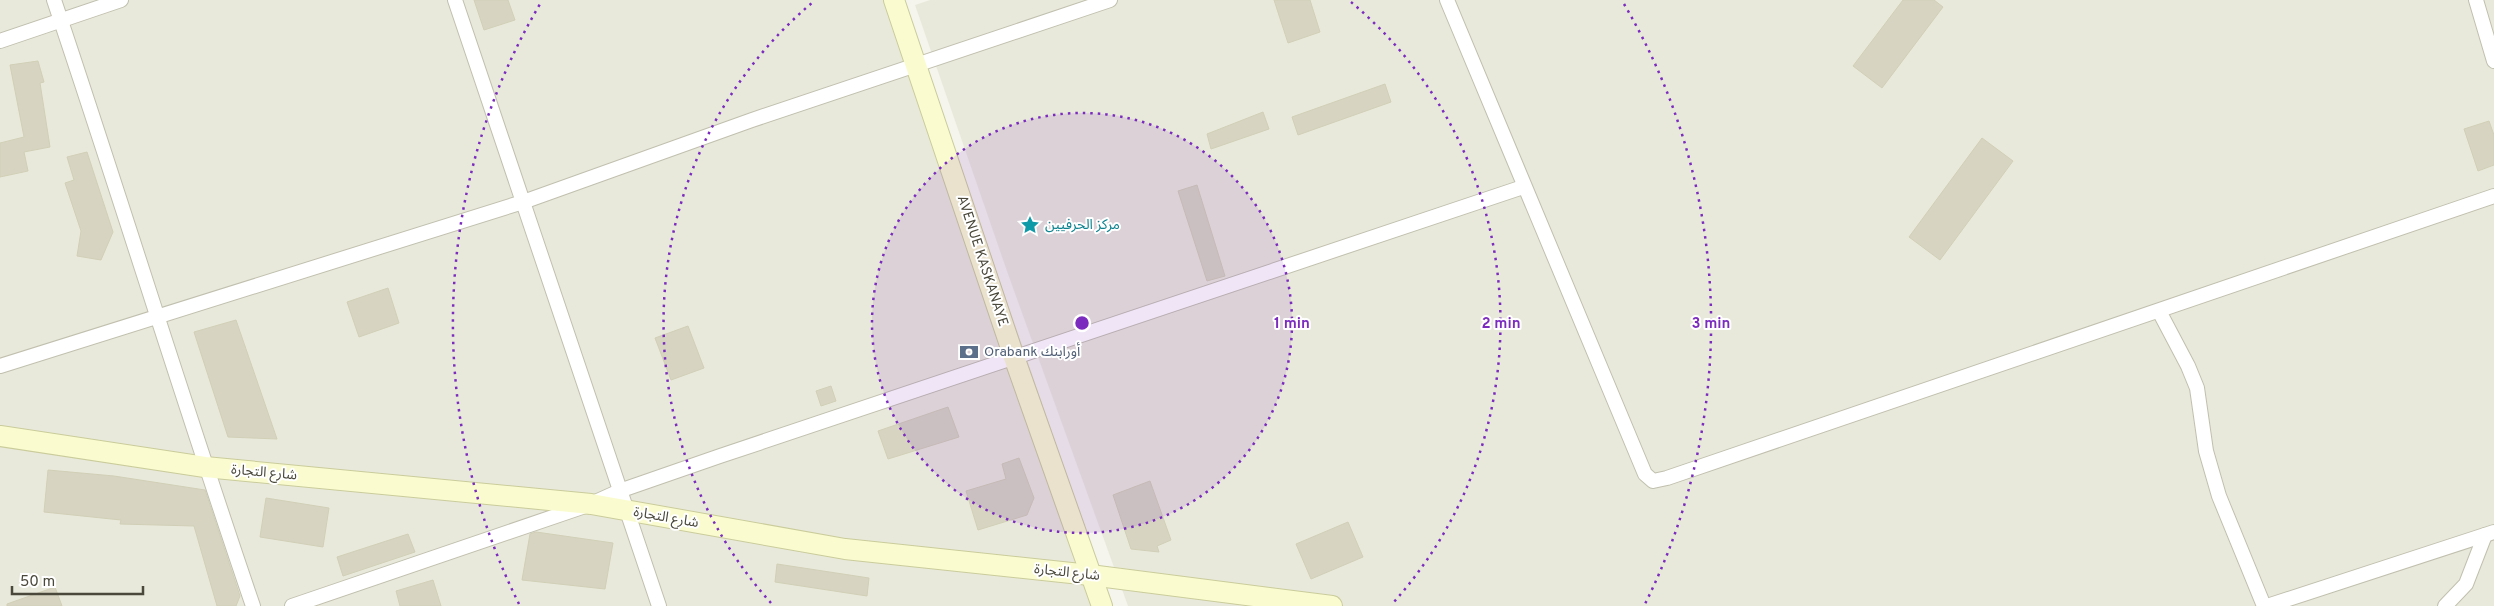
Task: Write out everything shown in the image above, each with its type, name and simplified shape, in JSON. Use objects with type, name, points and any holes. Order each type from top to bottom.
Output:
[{"type":"street","points":[[54,0],[158,316],[205,467],[253,606]]},
{"type":"street","points":[[0,41],[121,0]]},
{"type":"street","points":[[455,0],[622,490],[659,606]]},
{"type":"street","name":"AVENUE KASKANAYE","points":[[894,0],[1014,357],[1102,606]]},
{"type":"street","points":[[0,366],[523,202],[752,120],[1110,0]]},
{"type":"street","points":[[1447,0],[1644,474],[1653,480],[1667,478],[2494,196]]},
{"type":"street","points":[[2476,0],[2494,61]]},
{"type":"street","points":[[292,606],[591,504],[622,490],[1014,357],[1524,188]]},
{"type":"street","points":[[2159,311],[2188,366],[2196,388],[2206,451],[2218,496],[2266,606],[2490,534]]},
{"type":"street","name":"شارع التجارة","points":[[0,436],[205,467],[591,504],[845,549],[1090,575],[1332,606]]},
{"type":"street","points":[[2445,606],[2466,584],[2490,534]]},
{"type":"shaded area","points":[[0,0],[903,0],[1112,606],[0,606]]},
{"type":"shaded area","points":[[930,0],[2494,0],[2494,606],[1128,606],[1008,274],[915,5]]},
{"type":"building","points":[[474,0],[508,0],[515,20],[484,30]]},
{"type":"building","points":[[1274,0],[1310,0],[1320,32],[1288,43]]},
{"type":"building","points":[[1903,0],[1934,0],[1943,7],[1882,88],[1853,66]]},
{"type":"building","points":[[38,61],[44,82],[40,83],[50,147],[24,152],[28,171],[0,177],[0,143],[24,137],[10,65]]},
{"type":"building","points":[[1385,84],[1391,102],[1298,135],[1292,117]]},
{"type":"building","points":[[1263,112],[1269,129],[1211,149],[1207,134]]},
{"type":"building","points":[[2489,121],[2494,135],[2494,165],[2478,171],[2464,129]]},
{"type":"building","points":[[1982,138],[2013,161],[1940,260],[1909,237]]},
{"type":"building","points":[[87,152],[113,232],[101,260],[77,256],[81,231],[65,183],[74,180],[67,157]]},
{"type":"building","points":[[1197,185],[1225,276],[1207,281],[1178,191]]},
{"type":"building","points":[[388,288],[399,323],[359,337],[347,302]]},
{"type":"building","points":[[236,320],[277,439],[228,437],[194,332]]},
{"type":"building","points":[[688,326],[704,368],[671,380],[655,338]]},
{"type":"building","points":[[831,386],[836,401],[821,406],[816,391]]},
{"type":"building","points":[[948,407],[959,437],[888,459],[878,431]]},
{"type":"building","points":[[1019,458],[1034,498],[1027,515],[978,530],[966,491],[1006,479],[1002,464]]},
{"type":"building","points":[[48,470],[114,476],[205,490],[240,596],[236,606],[217,606],[194,526],[120,524],[121,520],[44,512]]},
{"type":"building","points":[[1150,481],[1171,540],[1157,546],[1159,552],[1131,549],[1113,495]]},
{"type":"building","points":[[266,498],[329,508],[323,547],[260,537]]},
{"type":"building","points":[[1348,522],[1363,557],[1311,579],[1296,544]]},
{"type":"building","points":[[536,532],[613,543],[605,589],[522,580],[530,534]]},
{"type":"building","points":[[408,534],[415,552],[343,576],[337,557]]},
{"type":"building","points":[[777,564],[869,578],[867,596],[775,582]]},
{"type":"building","points":[[433,580],[441,606],[400,606],[396,591]]},
{"type":"building","points":[[55,587],[62,606],[7,606],[7,604]]},
{"type":"place","name":"مركز الحرفيين","points":[[1030,225]]},
{"type":"place","name":"Orabank أورابنك","points":[[969,352]]}]
